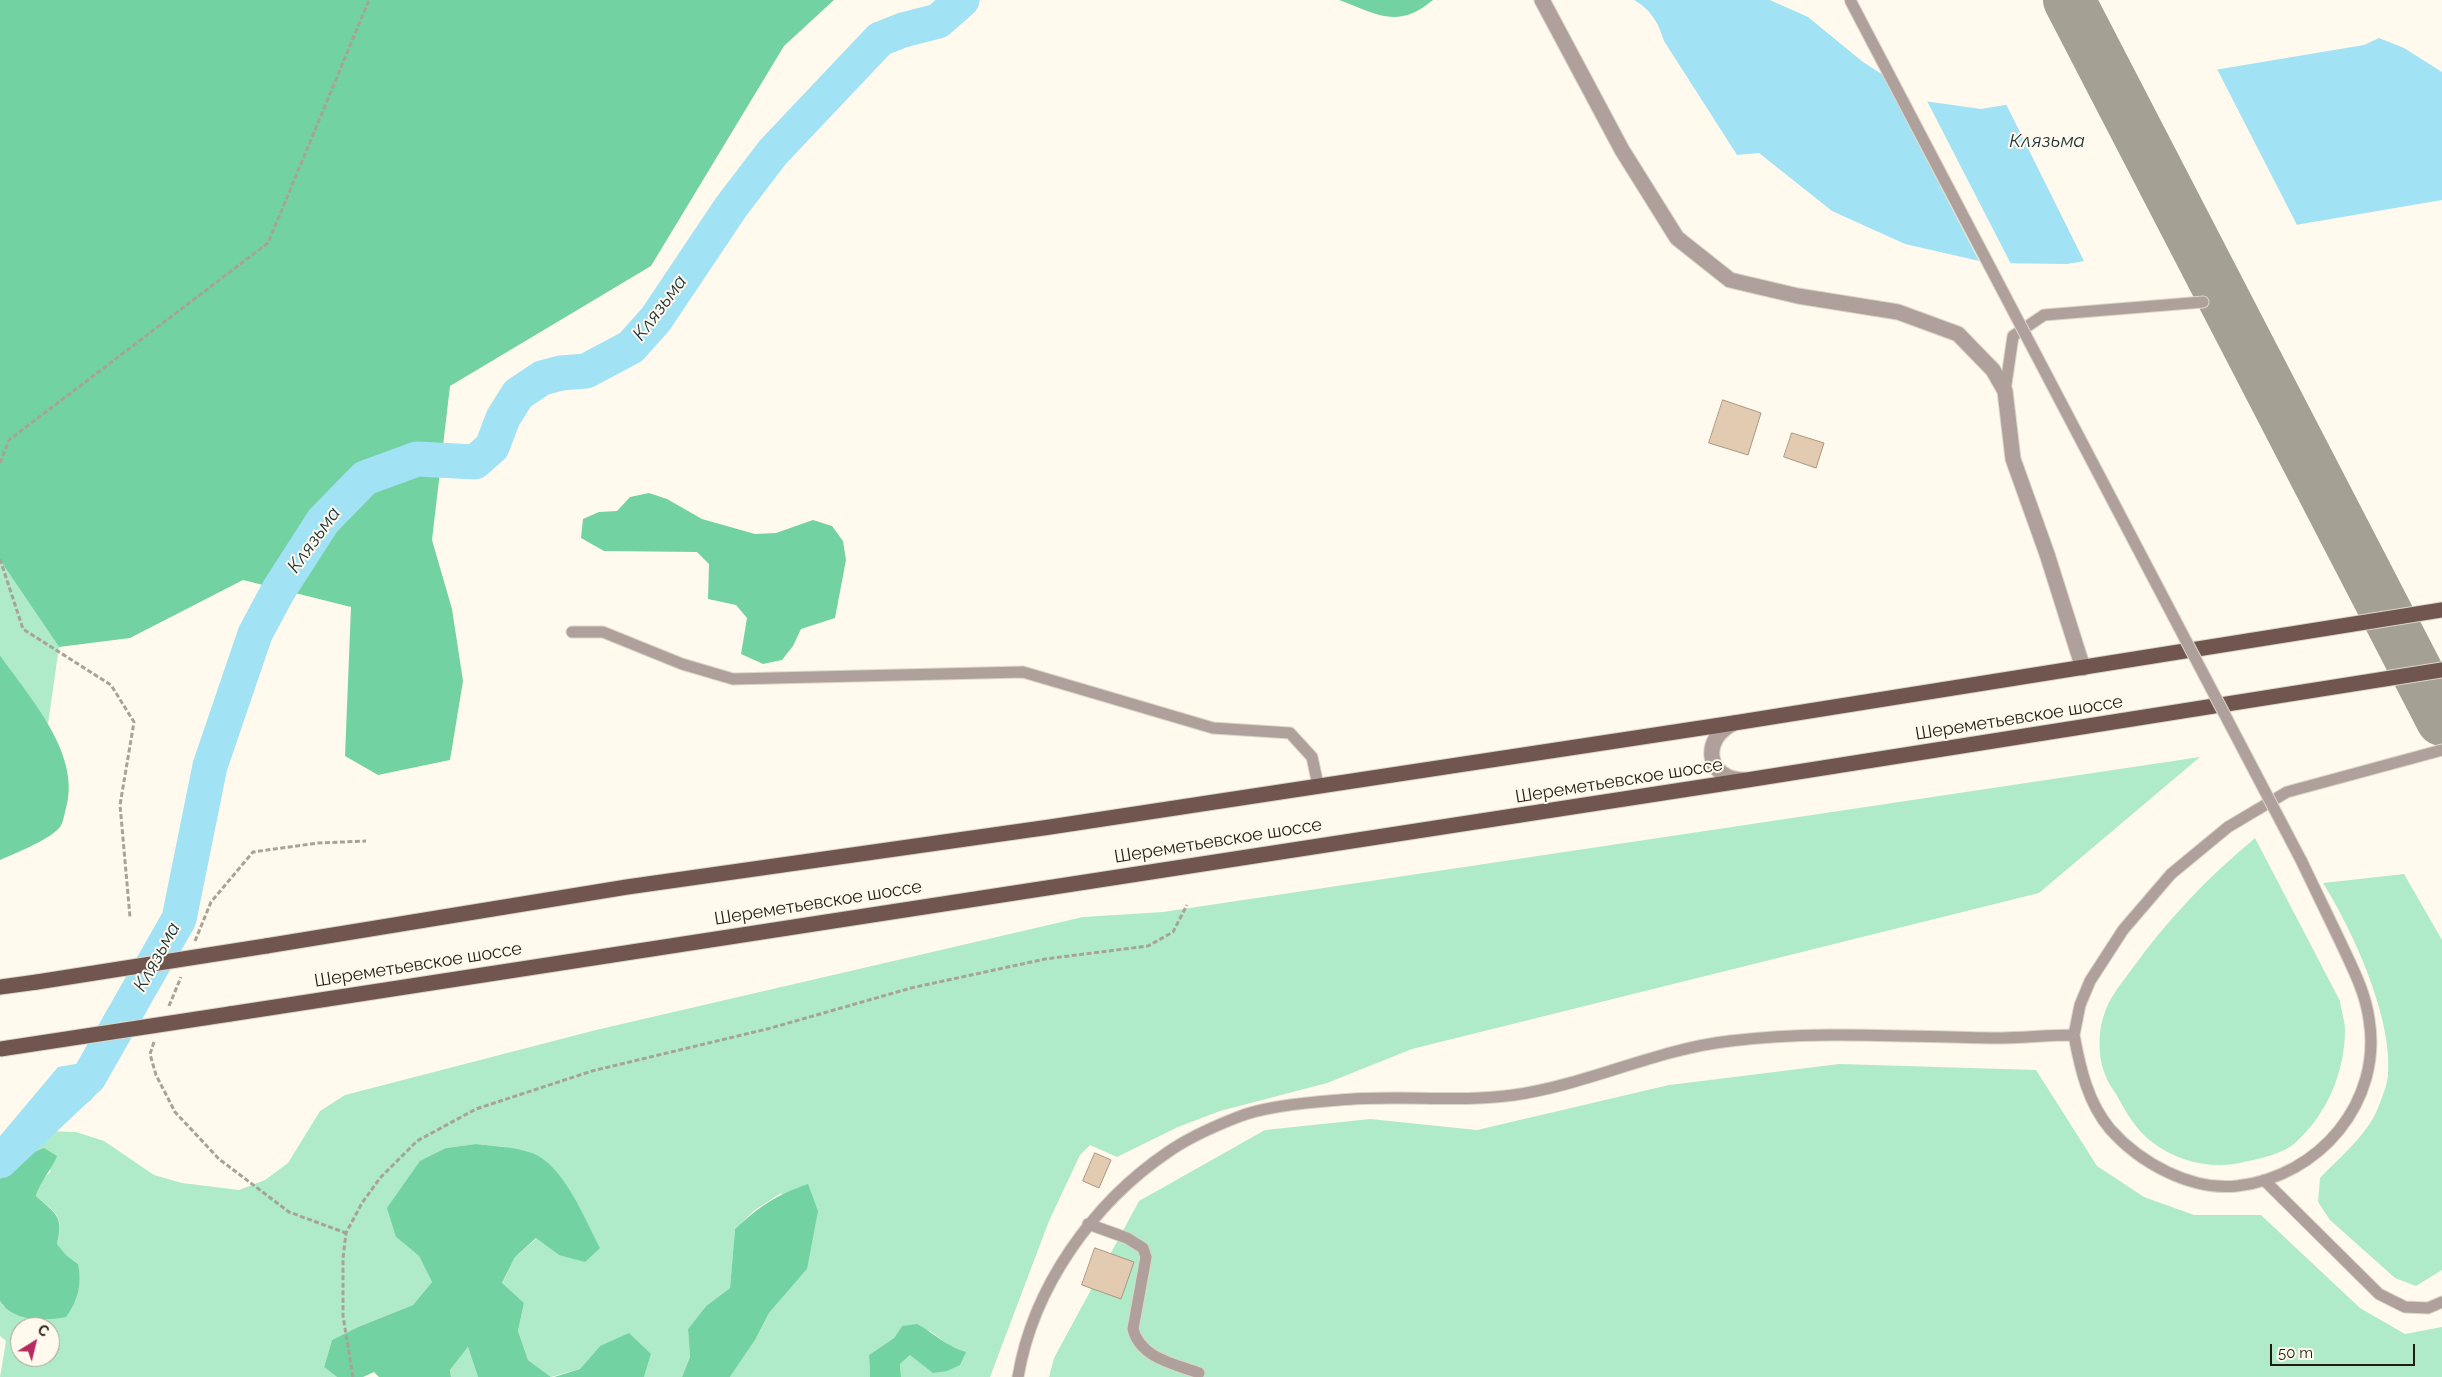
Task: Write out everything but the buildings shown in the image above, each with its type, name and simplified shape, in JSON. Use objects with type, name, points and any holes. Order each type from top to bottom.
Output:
[{"type":"main road","points":[[0,988],[627,887],[1050,827],[1734,723],[2442,610]]},
{"type":"main road","name":"Шереметьевское шоссе","points":[[0,1049],[1747,780],[2442,670]]},
{"type":"street","points":[[1545,6],[1622,150],[1677,238],[1730,280],[1798,296],[1898,312],[1958,334],[1993,370],[2005,391],[2013,459],[2045,547],[2083,668]]},
{"type":"street","points":[[1734,723],[1722,729],[1714,739],[1711,752],[1714,764],[1722,775],[1734,780],[1747,780]]},
{"type":"lane","points":[[1850,0],[2301,860],[2362,988],[2370,1020],[2371,1053],[2364,1086],[2351,1115],[2318,1153],[2288,1173],[2237,1186],[2209,1185],[2187,1179],[2150,1163],[2127,1146],[2110,1128],[2096,1107],[2080,1064],[2074,1035],[2080,1005],[2090,981],[2123,930],[2171,874],[2228,827],[2287,792],[2442,750]]},
{"type":"lane","points":[[2005,391],[2013,336],[2044,315],[2203,302]]},
{"type":"lane","points":[[572,632],[603,632],[682,664],[733,679],[1022,672],[1213,728],[1290,733],[1312,757],[1318,785]]},
{"type":"lane","points":[[1018,1377],[1022,1355],[1038,1308],[1062,1264],[1088,1224],[1140,1172],[1163,1155],[1241,1115],[1343,1099],[1468,1098],[1514,1095],[1565,1084],[1624,1065],[1736,1040],[1797,1034],[1998,1038],[2074,1035]]},
{"type":"lane","points":[[2264,1180],[2380,1294],[2405,1307],[2428,1308],[2442,1302]]},
{"type":"lane","points":[[1088,1224],[1127,1238],[1143,1248],[1146,1257],[1133,1329],[1142,1349],[1199,1373]]},
{"type":"path","points":[[0,463],[10,440],[268,243],[369,0]]},
{"type":"path","points":[[0,559],[23,630],[111,685],[134,722],[120,805],[130,917]]},
{"type":"path","points":[[353,1377],[343,1316],[342,1258],[346,1233],[362,1202],[380,1178],[417,1141],[476,1109],[592,1071],[771,1028],[911,988],[1045,959],[1148,946],[1173,932],[1187,906]]},
{"type":"green space","points":[[0,0],[834,0],[784,46],[651,266],[450,386],[432,540],[452,609],[463,681],[450,760],[378,775],[345,756],[351,607],[243,580],[130,638],[59,647],[0,560]]},
{"type":"green space","points":[[1339,0],[1433,0],[1408,15],[1397,17],[1376,14]]},
{"type":"green space","points":[[649,493],[667,499],[702,519],[755,534],[776,533],[813,520],[832,526],[843,541],[846,560],[835,618],[801,629],[793,646],[782,660],[763,664],[741,654],[747,618],[736,605],[708,599],[709,564],[697,552],[604,551],[581,538],[583,519],[599,512],[617,511],[630,497]]},
{"type":"green space","points":[[0,560],[59,647],[48,724],[0,655]]},
{"type":"green space","points":[[0,655],[51,729],[61,749],[67,770],[69,791],[63,822],[55,832],[32,846],[0,860]]},
{"type":"green space","points":[[2200,757],[2039,893],[1412,1049],[1327,1083],[1220,1111],[1178,1127],[1117,1157],[1090,1145],[1080,1155],[1049,1221],[990,1377],[901,1377],[900,1364],[910,1355],[966,1353],[953,1348],[930,1331],[902,1326],[894,1338],[869,1355],[870,1377],[730,1377],[755,1340],[769,1313],[807,1269],[781,1193],[755,1210],[735,1229],[730,1288],[706,1306],[688,1329],[690,1357],[682,1377],[644,1377],[651,1354],[600,1346],[580,1369],[551,1377],[528,1360],[518,1331],[524,1303],[502,1284],[515,1257],[537,1238],[559,1255],[506,1147],[476,1144],[446,1148],[396,1237],[419,1256],[432,1282],[413,1305],[358,1327],[332,1340],[324,1367],[337,1377],[0,1377],[6,1341],[0,1336],[0,1301],[4,1307],[78,1264],[66,1255],[57,1244],[60,1227],[54,1211],[36,1196],[40,1182],[51,1171],[31,1153],[0,1179],[0,1162],[45,1131],[76,1132],[104,1141],[154,1175],[182,1183],[239,1190],[265,1180],[288,1163],[320,1111],[345,1095],[596,1030],[1083,917],[1163,912]]},
{"type":"green space","points":[[2255,838],[2340,1001],[2345,1030],[2342,1062],[2332,1093],[2324,1107],[2305,1133],[2289,1148],[2270,1156],[2232,1164],[2208,1164],[2184,1159],[2162,1149],[2146,1137],[2131,1120],[2108,1082],[2103,1068],[2100,1053],[2102,1021],[2111,998],[2172,918],[2220,869]]},
{"type":"green space","points":[[2404,874],[2442,940],[2442,1270],[2416,1286],[2395,1278],[2330,1220],[2318,1202],[2320,1178],[2352,1145],[2373,1118],[2388,1075],[2388,1052],[2378,1002],[2347,925],[2323,883]]},
{"type":"green space","points":[[1839,1064],[2036,1070],[2097,1166],[2144,1197],[2194,1215],[2261,1215],[2360,1308],[2405,1334],[2442,1327],[2442,1377],[1049,1377],[1054,1358],[1139,1201],[1265,1130],[1370,1119],[1477,1130],[1669,1085]]},
{"type":"green space","points":[[476,1144],[518,1149],[543,1159],[564,1181],[600,1248],[585,1262],[559,1255],[536,1238],[515,1257],[502,1283],[524,1303],[518,1331],[528,1360],[551,1377],[478,1377],[468,1347],[450,1370],[451,1377],[379,1377],[374,1372],[363,1377],[337,1377],[324,1367],[332,1340],[358,1327],[413,1305],[432,1282],[419,1256],[396,1237],[387,1208],[420,1161],[446,1148]]},
{"type":"green space","points":[[44,1148],[57,1156],[36,1196],[57,1216],[59,1235],[57,1244],[66,1255],[78,1264],[80,1279],[78,1292],[74,1304],[66,1317],[21,1316],[6,1308],[0,1301],[0,1179],[32,1153]]},
{"type":"green space","points":[[808,1184],[818,1211],[807,1269],[769,1313],[755,1340],[730,1377],[682,1377],[690,1357],[688,1329],[706,1306],[730,1288],[735,1229],[769,1202],[787,1192]]},
{"type":"green space","points":[[917,1324],[959,1350],[966,1352],[960,1365],[947,1371],[933,1373],[910,1355],[900,1364],[901,1377],[870,1377],[869,1355],[894,1338],[902,1326]]},
{"type":"green space","points":[[629,1333],[651,1354],[644,1377],[554,1377],[580,1369],[600,1346]]},
{"type":"green space","points":[[468,1347],[478,1377],[451,1377],[450,1370]]},
{"type":"water","points":[[1634,0],[1770,0],[1808,17],[1863,62],[1924,101],[1981,109],[2364,45],[2379,38],[2404,48],[2442,72],[2442,200],[2067,264],[1988,263],[1905,244],[1832,211],[1759,153],[1737,155],[1664,41],[1653,17]]},
{"type":"water","points":[[121,1056],[91,1100],[0,1162],[0,1136],[58,1067]]},
{"type":"pier","points":[[2216,67],[2298,227],[2085,263],[2005,102]]},
{"type":"pier","points":[[1880,70],[1926,99],[2012,266],[1980,263]]},
{"type":"waterway","name":"Клязьма","points":[[0,1161],[89,1077],[179,919],[210,766],[255,634],[278,591],[323,521],[365,478],[417,459],[475,462],[492,447],[503,418],[518,394],[542,378],[561,373],[586,371],[631,347],[656,319],[731,207],[773,152],[880,39],[903,30],[938,21],[962,0]]},
{"type":"taxiway","points":[[2069,0],[2442,720]]}]
